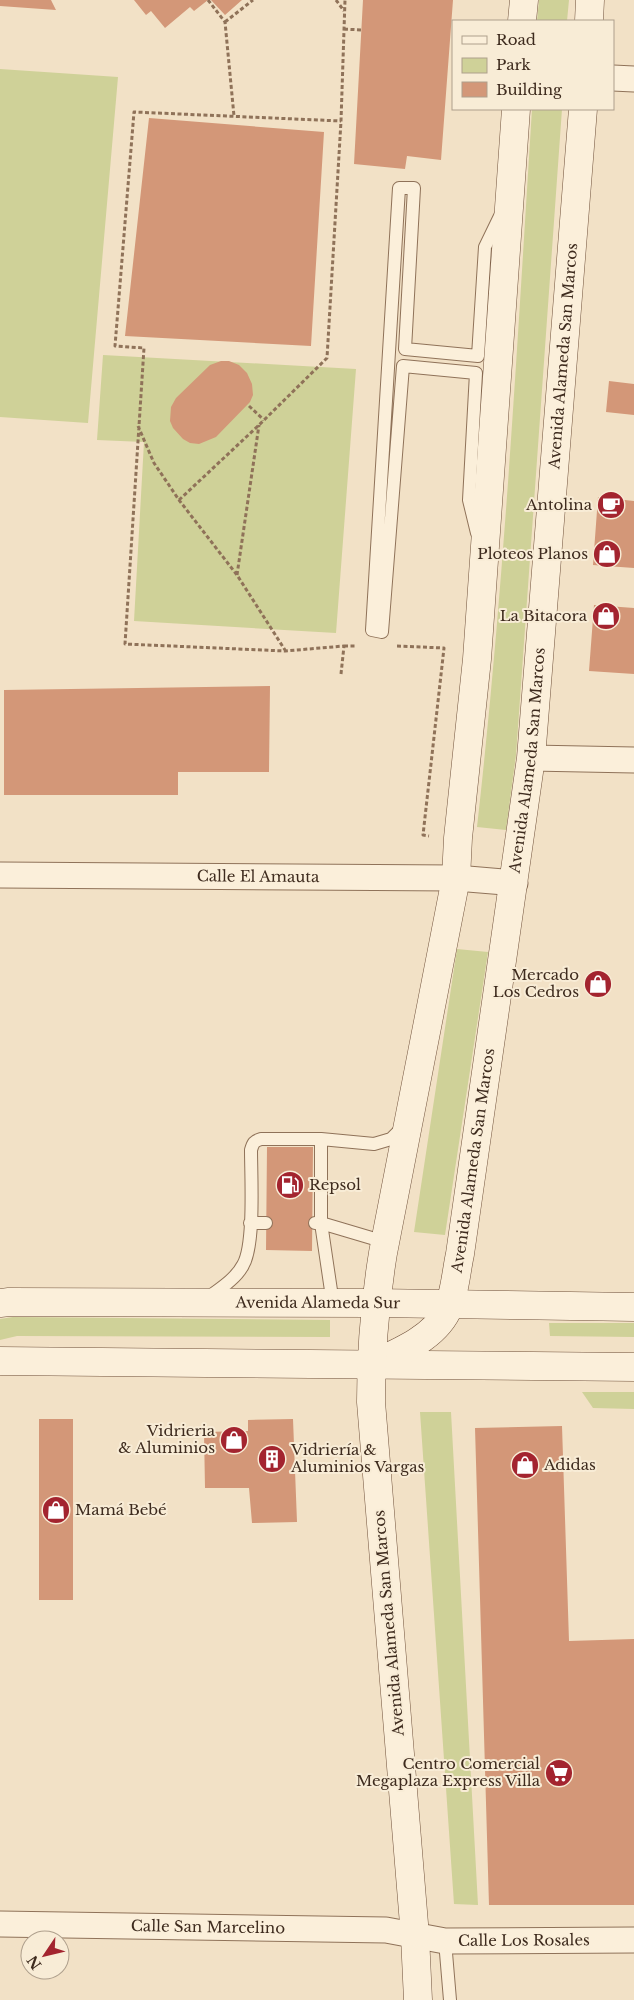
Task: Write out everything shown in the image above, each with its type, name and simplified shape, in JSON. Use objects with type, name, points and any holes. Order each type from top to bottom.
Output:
[{"type":"main road","points":[[522,20],[524,0]]},
{"type":"main road","points":[[589,20],[590,0]]},
{"type":"main road","name":"Avenida Alameda San Marcos","points":[[418,2000],[371,1402],[371,1365],[375,1303],[385,1242],[456,878],[458,838],[477,659],[516,110]]},
{"type":"main road","name":"Avenida Alameda San Marcos","points":[[371,1365],[412,1344],[440,1322],[449,1305],[460,1254],[532,758],[583,110]]},
{"type":"main road","name":"Avenida Alameda Sur","points":[[0,1303],[203,1301],[634,1307]]},
{"type":"main road","points":[[0,1361],[634,1367]]},
{"type":"street","points":[[614,78],[634,80]]},
{"type":"street","points":[[532,758],[634,760]]},
{"type":"street","name":"Calle El Amauta","points":[[0,875],[456,878],[515,883]]},
{"type":"street","name":"Calle San Marcelino","points":[[0,1924],[386,1930],[414,1936]]},
{"type":"street","name":"Calle Los Rosales","points":[[414,1936],[445,1941],[634,1940]]},
{"type":"lane","points":[[484,562],[469,500],[476,372],[403,366],[382,632],[372,630],[399,188],[414,188],[404,348],[478,356],[485,247],[510,194]]},
{"type":"lane","points":[[203,1301],[228,1282],[243,1266],[250,1246],[252,1144],[260,1139],[321,1139],[374,1144],[391,1139],[408,1123]]},
{"type":"lane","points":[[321,1139],[317,1223],[334,1304]]},
{"type":"lane","points":[[250,1223],[266,1223]]},
{"type":"lane","points":[[317,1223],[385,1242]]},
{"type":"lane","points":[[445,1941],[450,2000]]},
{"type":"path","points":[[208,0],[225,22],[234,116]]},
{"type":"path","points":[[225,22],[253,0]]},
{"type":"path","points":[[336,0],[344,11]]},
{"type":"path","points":[[179,500],[260,425],[327,358],[341,121],[345,0]]},
{"type":"path","points":[[344,29],[362,30]]},
{"type":"path","points":[[341,121],[134,112],[115,346],[144,348],[137,425],[125,644],[285,651],[363,646]]},
{"type":"path","points":[[249,406],[264,420]]},
{"type":"path","points":[[137,425],[154,463],[179,500],[237,575],[285,651]]},
{"type":"path","points":[[237,575],[260,425]]},
{"type":"path","points":[[341,674],[344,646]]},
{"type":"path","points":[[392,646],[444,648],[422,835],[458,838]]},
{"type":"green space","points":[[539,0],[569,0],[567,20],[537,20]]},
{"type":"green space","points":[[0,69],[118,77],[88,423],[0,417]]},
{"type":"green space","points":[[532,110],[562,110],[516,755],[506,830],[477,827],[495,648]]},
{"type":"green space","points":[[103,355],[356,369],[336,633],[134,621],[144,442],[97,440]]},
{"type":"green space","points":[[457,949],[488,952],[445,1235],[414,1232]]},
{"type":"green space","points":[[13,1317],[330,1320],[330,1337],[17,1336],[0,1340],[0,1319]]},
{"type":"green space","points":[[549,1323],[634,1323],[634,1337],[550,1336]]},
{"type":"green space","points":[[582,1392],[634,1392],[634,1409],[593,1408]]},
{"type":"green space","points":[[420,1412],[451,1412],[478,1905],[454,1904]]},
{"type":"building","points":[[0,0],[51,0],[56,10],[0,6]]},
{"type":"building","points":[[134,0],[208,0],[194,11],[190,7],[165,28],[151,11],[146,15]]},
{"type":"building","points":[[211,0],[242,0],[225,15]]},
{"type":"building","points":[[363,0],[453,0],[441,160],[407,156],[405,169],[354,164]]},
{"type":"building","points":[[149,118],[324,132],[311,346],[125,336]]},
{"type":"building","points":[[221,361],[229,361],[239,365],[247,373],[252,384],[253,395],[250,402],[216,437],[199,444],[190,443],[183,439],[173,428],[170,421],[171,407],[176,398],[210,365]]},
{"type":"building","points":[[609,381],[634,384],[634,415],[606,412]]},
{"type":"building","points":[[598,497],[634,501],[634,568],[593,565]]},
{"type":"building","points":[[594,605],[634,608],[634,674],[589,671]]},
{"type":"building","points":[[270,686],[269,772],[178,772],[178,795],[4,795],[4,690]]},
{"type":"building","name":"Repsol","points":[[267,1147],[313,1147],[312,1251],[266,1250]]},
{"type":"building","name":"Mamá Bebé","points":[[39,1419],[73,1419],[73,1600],[39,1600]]},
{"type":"building","name":"Vidriería & Aluminios Vargas","points":[[293,1419],[297,1522],[252,1523],[249,1488],[205,1488],[204,1432],[248,1431],[248,1420]]},
{"type":"building","name":"Centro Comercial Megaplaza Express Villa","points":[[562,1426],[569,1641],[634,1639],[634,1905],[489,1905],[475,1428]]},
{"type":"place","name":"Antolina","points":[[611,505]]},
{"type":"place","name":"Ploteos Planos","points":[[607,554]]},
{"type":"place","name":"La Bitacora","points":[[606,616]]},
{"type":"place","name":"Mercado Los Cedros","points":[[598,984]]},
{"type":"place","name":"Repsol","points":[[290,1185]]},
{"type":"place","name":"Vidrieria & Aluminios","points":[[234,1440]]},
{"type":"place","name":"Vidriería & Aluminios Vargas","points":[[272,1459]]},
{"type":"place","name":"Adidas","points":[[525,1465]]},
{"type":"place","name":"Mamá Bebé","points":[[56,1510]]},
{"type":"place","name":"Centro Comercial Megaplaza Express Villa","points":[[559,1773]]}]
